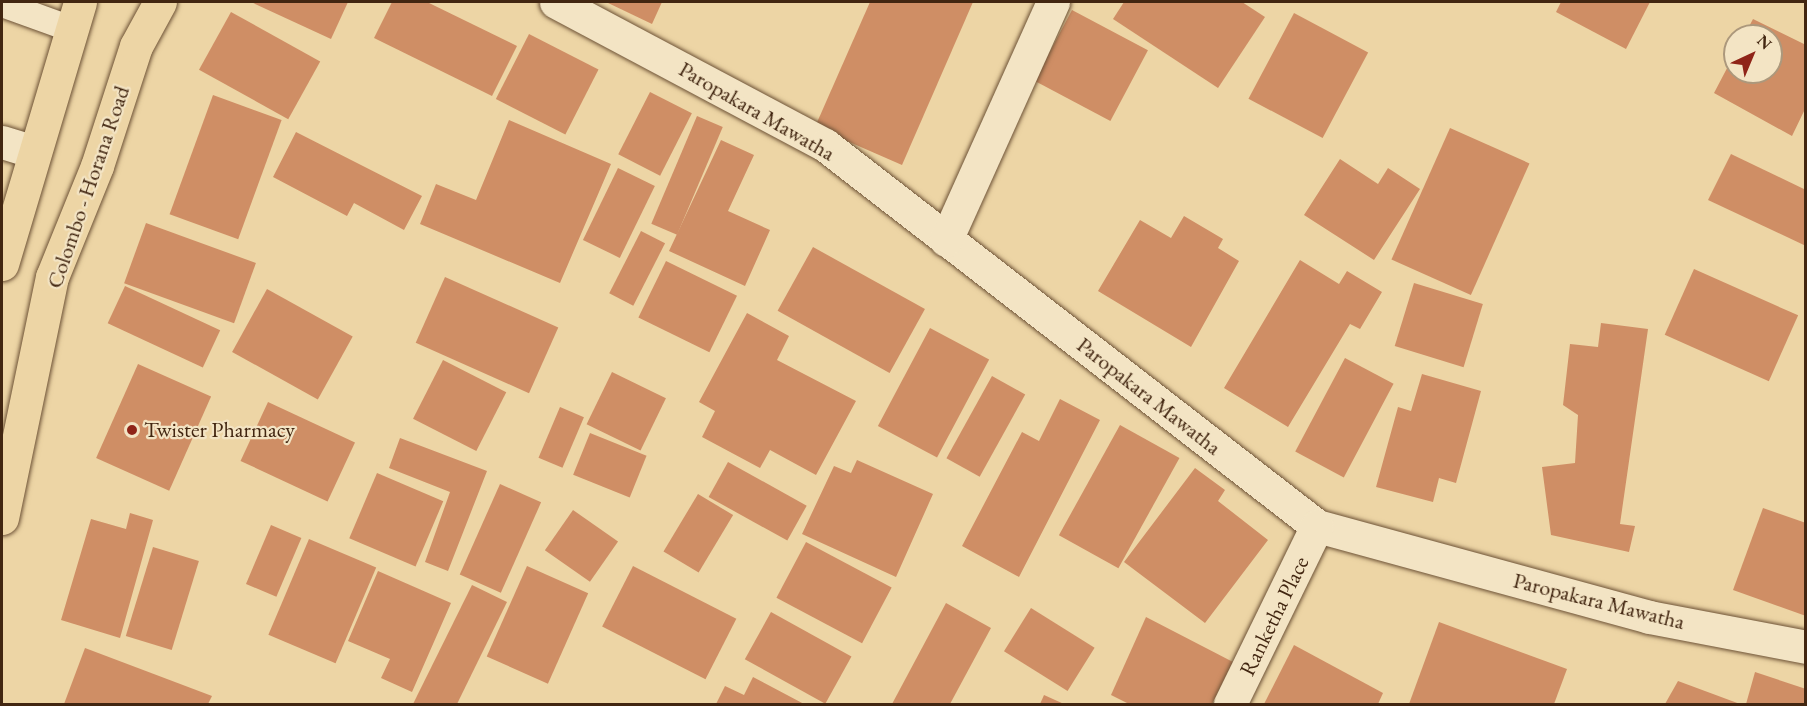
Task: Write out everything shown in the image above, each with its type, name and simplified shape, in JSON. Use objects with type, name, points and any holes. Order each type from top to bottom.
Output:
[{"type":"main road","name":"Colombo - Horana Road","points":[[2,518],[52,277],[97,166],[136,46],[160,2]]},
{"type":"main road","points":[[2,260],[77,16]]},
{"type":"street","name":"Paropakara Mawatha","points":[[556,2],[825,145],[1317,526],[1649,617],[1806,647]]},
{"type":"street","points":[[946,240],[1053,2]]},
{"type":"street","points":[[2,142],[35,152]]},
{"type":"street","name":"Ranketha Place","points":[[1230,705],[1317,526]]},
{"type":"lane","points":[[2,4],[77,16]]},
{"type":"building","points":[[251,2],[348,2],[331,39]]},
{"type":"building","points":[[392,2],[427,2],[517,46],[492,96],[374,38]]},
{"type":"building","points":[[606,2],[662,2],[652,24]]},
{"type":"building","points":[[870,2],[973,2],[902,165],[815,127]]},
{"type":"building","points":[[1124,2],[1242,2],[1265,17],[1218,88],[1113,19]]},
{"type":"building","points":[[1561,2],[1650,2],[1626,49],[1556,12]]},
{"type":"building","points":[[1072,10],[1148,50],[1110,121],[1034,81]]},
{"type":"building","points":[[231,12],[320,61],[288,119],[199,70]]},
{"type":"building","points":[[1294,13],[1368,52],[1323,138],[1248,99]]},
{"type":"building","points":[[1753,19],[1763,24],[1750,24]]},
{"type":"building","points":[[529,34],[598,69],[565,134],[496,99]]},
{"type":"building","points":[[1783,34],[1806,45],[1806,107],[1792,136],[1714,93],[1723,76],[1723,84],[1783,84]]},
{"type":"building","points":[[650,92],[692,113],[660,176],[618,154]]},
{"type":"building","points":[[213,95],[282,120],[238,239],[170,214]]},
{"type":"building","points":[[697,116],[723,127],[677,235],[651,224]]},
{"type":"building","points":[[509,120],[611,164],[560,283],[420,224],[436,184],[476,200]]},
{"type":"building","points":[[1450,128],[1529,163],[1471,295],[1391,260]]},
{"type":"building","points":[[296,132],[422,196],[404,230],[354,203],[347,216],[273,177]]},
{"type":"building","points":[[721,140],[754,155],[728,211],[770,230],[745,286],[669,251]]},
{"type":"building","points":[[1731,154],[1806,190],[1806,246],[1708,200]]},
{"type":"building","points":[[1340,159],[1378,184],[1388,168],[1420,189],[1374,260],[1304,215]]},
{"type":"building","points":[[618,168],[655,186],[620,258],[583,240]]},
{"type":"building","points":[[1184,216],[1223,239],[1218,248],[1239,261],[1191,347],[1098,291],[1140,220],[1171,238]]},
{"type":"building","points":[[146,223],[256,263],[234,323],[124,283]]},
{"type":"building","points":[[641,231],[665,243],[633,306],[609,293]]},
{"type":"building","points":[[813,247],[925,309],[890,373],[778,311]]},
{"type":"building","points":[[1300,260],[1339,284],[1347,271],[1382,292],[1360,329],[1350,324],[1288,427],[1224,388]]},
{"type":"building","points":[[666,261],[737,296],[709,352],[638,318]]},
{"type":"building","points":[[1694,269],[1798,315],[1769,381],[1665,335]]},
{"type":"building","points":[[445,277],[558,327],[529,393],[416,343]]},
{"type":"building","points":[[1414,283],[1483,304],[1464,367],[1395,346]]},
{"type":"building","points":[[125,286],[220,330],[203,368],[108,323]]},
{"type":"building","points":[[267,289],[353,337],[318,399],[232,352]]},
{"type":"building","points":[[747,313],[789,336],[777,360],[856,401],[816,475],[770,450],[760,468],[702,437],[715,411],[699,402]]},
{"type":"building","points":[[1601,323],[1648,329],[1620,524],[1635,526],[1629,552],[1551,535],[1542,467],[1575,463],[1578,415],[1563,405],[1570,344],[1598,347]]},
{"type":"building","points":[[930,328],[989,359],[937,457],[878,426]]},
{"type":"building","points":[[1345,358],[1394,384],[1344,477],[1295,452]]},
{"type":"building","points":[[443,360],[506,392],[476,451],[413,419]]},
{"type":"building","points":[[138,364],[211,397],[169,491],[96,458]]},
{"type":"building","points":[[612,372],[666,398],[641,450],[587,424]]},
{"type":"building","points":[[1422,374],[1481,391],[1456,483],[1439,478],[1433,502],[1376,487],[1398,407],[1411,411]]},
{"type":"building","points":[[992,376],[1025,394],[980,477],[946,458]]},
{"type":"building","points":[[1060,399],[1100,420],[1019,577],[962,546],[1022,432],[1039,441]]},
{"type":"building","points":[[268,402],[355,443],[328,501],[241,461]]},
{"type":"building","points":[[560,407],[584,417],[562,468],[539,458]]},
{"type":"building","points":[[1120,425],[1179,458],[1118,568],[1059,535]]},
{"type":"building","points":[[590,433],[647,456],[630,498],[573,475]]},
{"type":"building","points":[[400,438],[487,471],[448,571],[425,562],[450,492],[389,468]]},
{"type":"building","points":[[857,460],[933,494],[896,577],[802,534],[834,466],[851,473]]},
{"type":"building","points":[[728,462],[807,506],[787,541],[709,497]]},
{"type":"building","points":[[1195,468],[1225,490],[1218,501],[1268,540],[1205,623],[1124,562]]},
{"type":"building","points":[[377,473],[443,501],[416,566],[349,538]]},
{"type":"building","points":[[500,484],[541,502],[501,593],[460,574]]},
{"type":"building","points":[[698,494],[733,515],[699,573],[663,551]]},
{"type":"building","points":[[1763,508],[1806,523],[1806,616],[1733,590]]},
{"type":"building","points":[[573,510],[618,542],[590,582],[545,550]]},
{"type":"building","points":[[130,513],[153,520],[120,638],[61,620],[91,519],[126,529]]},
{"type":"building","points":[[271,525],[301,538],[276,597],[246,584]]},
{"type":"building","points":[[309,539],[376,568],[336,663],[268,635]]},
{"type":"building","points":[[806,542],[892,588],[862,643],[776,598]]},
{"type":"building","points":[[153,547],[199,561],[172,650],[126,636]]},
{"type":"building","points":[[527,566],[588,593],[548,684],[487,656]]},
{"type":"building","points":[[633,566],[736,619],[705,679],[602,627]]},
{"type":"building","points":[[378,571],[451,603],[412,692],[381,678],[390,659],[348,641]]},
{"type":"building","points":[[472,585],[507,602],[457,704],[413,704]]},
{"type":"building","points":[[946,603],[991,628],[950,704],[892,704]]},
{"type":"building","points":[[1031,608],[1095,648],[1068,691],[1004,651]]},
{"type":"building","points":[[771,612],[851,657],[825,704],[745,659]]},
{"type":"building","points":[[1146,617],[1233,662],[1212,704],[1129,704],[1111,695]]},
{"type":"building","points":[[1439,622],[1567,669],[1554,704],[1409,704]]},
{"type":"building","points":[[1294,645],[1383,693],[1378,704],[1264,704]]},
{"type":"building","points":[[85,648],[212,696],[208,704],[64,704]]},
{"type":"building","points":[[1755,672],[1806,689],[1806,704],[1746,704]]},
{"type":"building","points":[[753,677],[804,704],[716,704],[725,686],[744,695]]},
{"type":"building","points":[[1678,681],[1740,704],[1665,704]]},
{"type":"building","points":[[1044,695],[1064,704],[1040,704]]},
{"type":"place","name":"Twister Pharmacy","points":[[132,430]]}]
